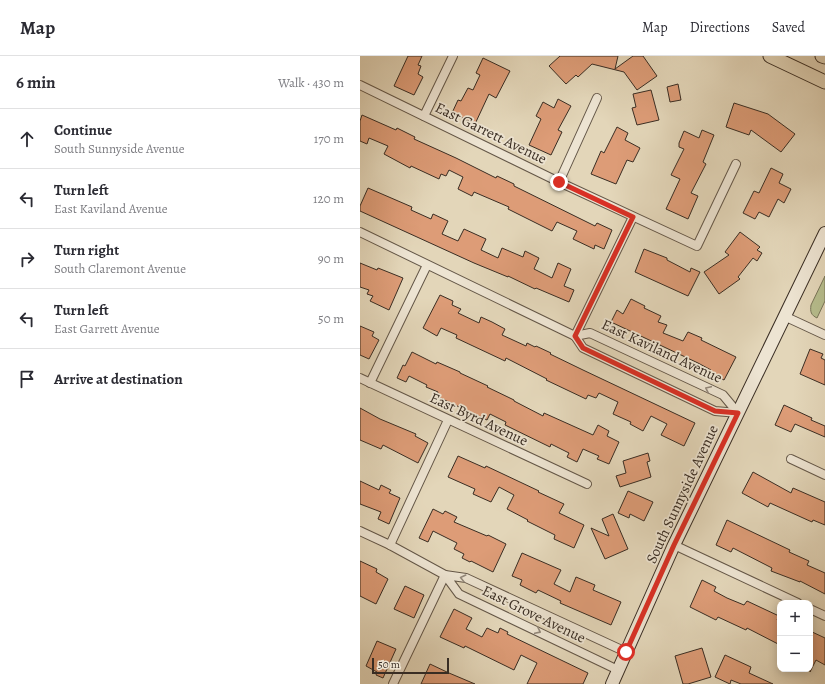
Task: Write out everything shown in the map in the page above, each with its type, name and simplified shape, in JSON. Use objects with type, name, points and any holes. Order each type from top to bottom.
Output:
[{"type":"main road","points":[[770,56],[825,82]]},
{"type":"street","points":[[424,116],[453,56]]},
{"type":"street","name":"East Garrett Avenue","points":[[360,85],[559,182],[697,246],[736,164]]},
{"type":"street","points":[[559,182],[597,98]]},
{"type":"street","points":[[575,336],[633,217]]},
{"type":"street","name":"East Kaviland Avenue","points":[[360,232],[575,336],[583,348],[715,411],[738,413]]},
{"type":"street","name":"South Sunnyside Avenue","points":[[612,684],[674,545],[825,233]]},
{"type":"street","points":[[370,383],[427,265]]},
{"type":"street","points":[[784,316],[825,335]]},
{"type":"street","name":"East Kaviland Avenue","points":[[575,336],[590,333],[723,395],[738,413]]},
{"type":"street","name":"East Byrd Avenue","points":[[360,378],[587,484]]},
{"type":"street","points":[[390,545],[448,420]]},
{"type":"street","points":[[791,459],[825,475]]},
{"type":"street","name":"East Grove Avenue","points":[[360,531],[390,545],[445,575],[466,578],[626,652]]},
{"type":"street","points":[[674,545],[792,600]]},
{"type":"street","points":[[393,684],[445,575]]},
{"type":"street","name":"East Grove Avenue","points":[[445,575],[459,594],[618,670]]},
{"type":"street","points":[[813,610],[825,616]]},
{"type":"green space","points":[[825,276],[825,301],[817,318],[811,313],[811,305]]},
{"type":"building","points":[[408,56],[422,56],[418,65],[421,66],[418,74],[423,77],[414,95],[394,86]]},
{"type":"building","points":[[560,56],[618,56],[615,69],[633,56],[643,56],[657,76],[637,90],[624,72],[592,64],[578,77],[576,75],[566,84],[549,66]]},
{"type":"building","points":[[483,58],[510,71],[496,98],[489,94],[475,124],[452,113],[458,100],[461,101],[468,88],[473,90],[480,75],[476,73]]},
{"type":"building","points":[[678,84],[681,100],[670,102],[667,87]]},
{"type":"building","points":[[651,90],[659,120],[637,125],[632,108],[636,107],[633,94]]},
{"type":"building","points":[[558,99],[571,106],[558,130],[562,132],[551,155],[529,145],[541,119],[536,116],[543,102],[554,108]]},
{"type":"building","points":[[734,103],[768,114],[795,134],[781,152],[751,130],[749,135],[726,127]]},
{"type":"building","points":[[362,115],[396,130],[397,128],[415,137],[414,139],[496,178],[497,176],[514,184],[514,186],[595,226],[597,223],[612,230],[604,249],[595,245],[594,249],[573,239],[577,231],[557,222],[552,231],[508,209],[509,207],[474,192],[472,196],[458,189],[463,177],[449,170],[446,176],[441,174],[439,179],[411,166],[410,168],[384,154],[388,146],[369,138],[367,144],[360,141],[360,121]]},
{"type":"building","points":[[617,127],[628,133],[625,140],[640,148],[633,162],[627,160],[616,184],[591,174],[601,151],[604,153]]},
{"type":"building","points":[[702,130],[714,135],[703,162],[706,164],[691,193],[698,196],[688,219],[666,209],[680,179],[671,175],[684,149],[679,147],[679,143],[684,131],[699,138]]},
{"type":"building","points":[[771,168],[783,174],[779,183],[791,189],[784,203],[778,199],[769,217],[759,212],[755,219],[743,213],[754,191],[759,193]]},
{"type":"building","points":[[368,188],[412,207],[411,210],[431,219],[433,214],[448,221],[442,234],[458,241],[464,229],[486,239],[481,250],[498,258],[502,248],[523,257],[525,251],[539,258],[534,269],[552,278],[558,263],[571,269],[564,286],[574,290],[569,302],[474,263],[360,211],[360,206]]},
{"type":"building","points":[[740,232],[760,247],[757,250],[762,253],[757,261],[753,258],[738,277],[740,279],[719,294],[704,272],[729,255],[725,252]]},
{"type":"building","points":[[644,249],[667,258],[667,260],[690,272],[691,268],[700,272],[688,296],[635,272]]},
{"type":"building","points":[[360,263],[377,270],[378,268],[403,278],[389,310],[370,301],[373,296],[367,294],[369,290],[360,287]]},
{"type":"building","points":[[440,295],[453,301],[452,305],[461,309],[458,313],[479,323],[481,317],[492,322],[505,329],[502,335],[526,346],[527,343],[535,347],[536,346],[695,423],[684,446],[661,435],[667,424],[651,416],[643,431],[630,424],[631,422],[613,414],[618,402],[599,393],[596,398],[588,395],[586,399],[546,380],[547,379],[506,358],[505,361],[456,338],[457,335],[441,328],[437,336],[423,328]]},
{"type":"building","points":[[631,299],[645,306],[644,308],[661,316],[658,322],[667,325],[663,333],[683,341],[688,332],[736,357],[724,380],[710,373],[711,370],[698,363],[611,322],[617,310],[623,314]]},
{"type":"building","points":[[360,326],[374,332],[372,336],[379,340],[369,359],[360,355]]},
{"type":"building","points":[[810,349],[823,354],[821,358],[825,360],[825,385],[800,374]]},
{"type":"building","points":[[412,352],[436,364],[437,362],[460,372],[543,416],[544,413],[593,435],[598,425],[609,431],[607,436],[619,442],[609,464],[597,459],[599,456],[583,449],[577,462],[567,457],[569,453],[551,444],[550,447],[505,425],[506,422],[490,414],[487,420],[436,396],[438,392],[426,387],[427,385],[409,376],[406,382],[397,378],[403,365],[405,366]]},
{"type":"building","points":[[784,405],[825,426],[825,437],[795,424],[791,432],[775,425]]},
{"type":"building","points":[[360,408],[380,419],[416,434],[415,436],[428,443],[418,463],[383,445],[381,449],[360,440]]},
{"type":"building","points":[[648,453],[650,461],[647,462],[651,477],[620,487],[616,476],[626,473],[623,461]]},
{"type":"building","points":[[458,456],[485,468],[486,466],[564,504],[559,513],[584,525],[574,548],[554,539],[555,535],[507,509],[514,495],[499,487],[491,502],[473,494],[475,489],[448,477]]},
{"type":"building","points":[[753,472],[791,493],[793,488],[825,502],[825,525],[813,520],[812,522],[770,503],[768,507],[742,493]]},
{"type":"building","points":[[360,481],[379,490],[381,485],[391,490],[389,493],[400,498],[389,524],[378,519],[381,512],[360,504]]},
{"type":"building","points":[[628,491],[653,502],[644,521],[630,514],[629,518],[618,513]]},
{"type":"building","points":[[433,509],[443,514],[445,511],[457,517],[454,522],[487,536],[488,535],[506,544],[493,572],[462,558],[464,554],[454,549],[457,543],[433,531],[428,542],[419,538]]},
{"type":"building","points":[[613,514],[628,549],[605,559],[591,528],[609,536],[602,519]]},
{"type":"building","points":[[727,520],[790,550],[789,552],[809,561],[807,565],[825,573],[825,594],[800,581],[771,571],[772,568],[733,548],[731,552],[716,545]]},
{"type":"building","points":[[522,553],[561,570],[554,584],[570,592],[576,577],[595,585],[593,590],[621,602],[611,625],[560,603],[561,601],[538,590],[536,593],[520,585],[522,580],[512,576]]},
{"type":"building","points":[[360,561],[377,569],[376,572],[388,579],[376,604],[360,596]]},
{"type":"building","points":[[702,580],[716,587],[714,591],[727,598],[744,605],[747,601],[777,615],[777,643],[747,628],[746,630],[718,617],[716,620],[690,607]]},
{"type":"building","points":[[405,586],[424,595],[414,618],[394,609]]},
{"type":"building","points":[[454,609],[472,618],[466,629],[482,637],[487,628],[498,633],[500,628],[508,632],[507,634],[588,673],[583,684],[527,684],[537,663],[521,655],[514,670],[465,646],[464,648],[440,637]]},
{"type":"building","points":[[813,632],[825,638],[825,665],[816,660],[813,666]]},
{"type":"building","points":[[377,641],[396,649],[383,678],[376,675],[377,672],[366,666]]},
{"type":"building","points":[[702,648],[711,677],[688,684],[683,684],[675,656]]},
{"type":"building","points":[[725,655],[751,667],[749,673],[773,684],[741,684],[731,680],[730,684],[715,677]]},
{"type":"building","points":[[430,664],[449,673],[475,684],[421,684]]},
{"type":"route","points":[[559,182],[633,217],[575,336],[583,348],[715,411],[738,413],[674,545],[626,652]]}]
